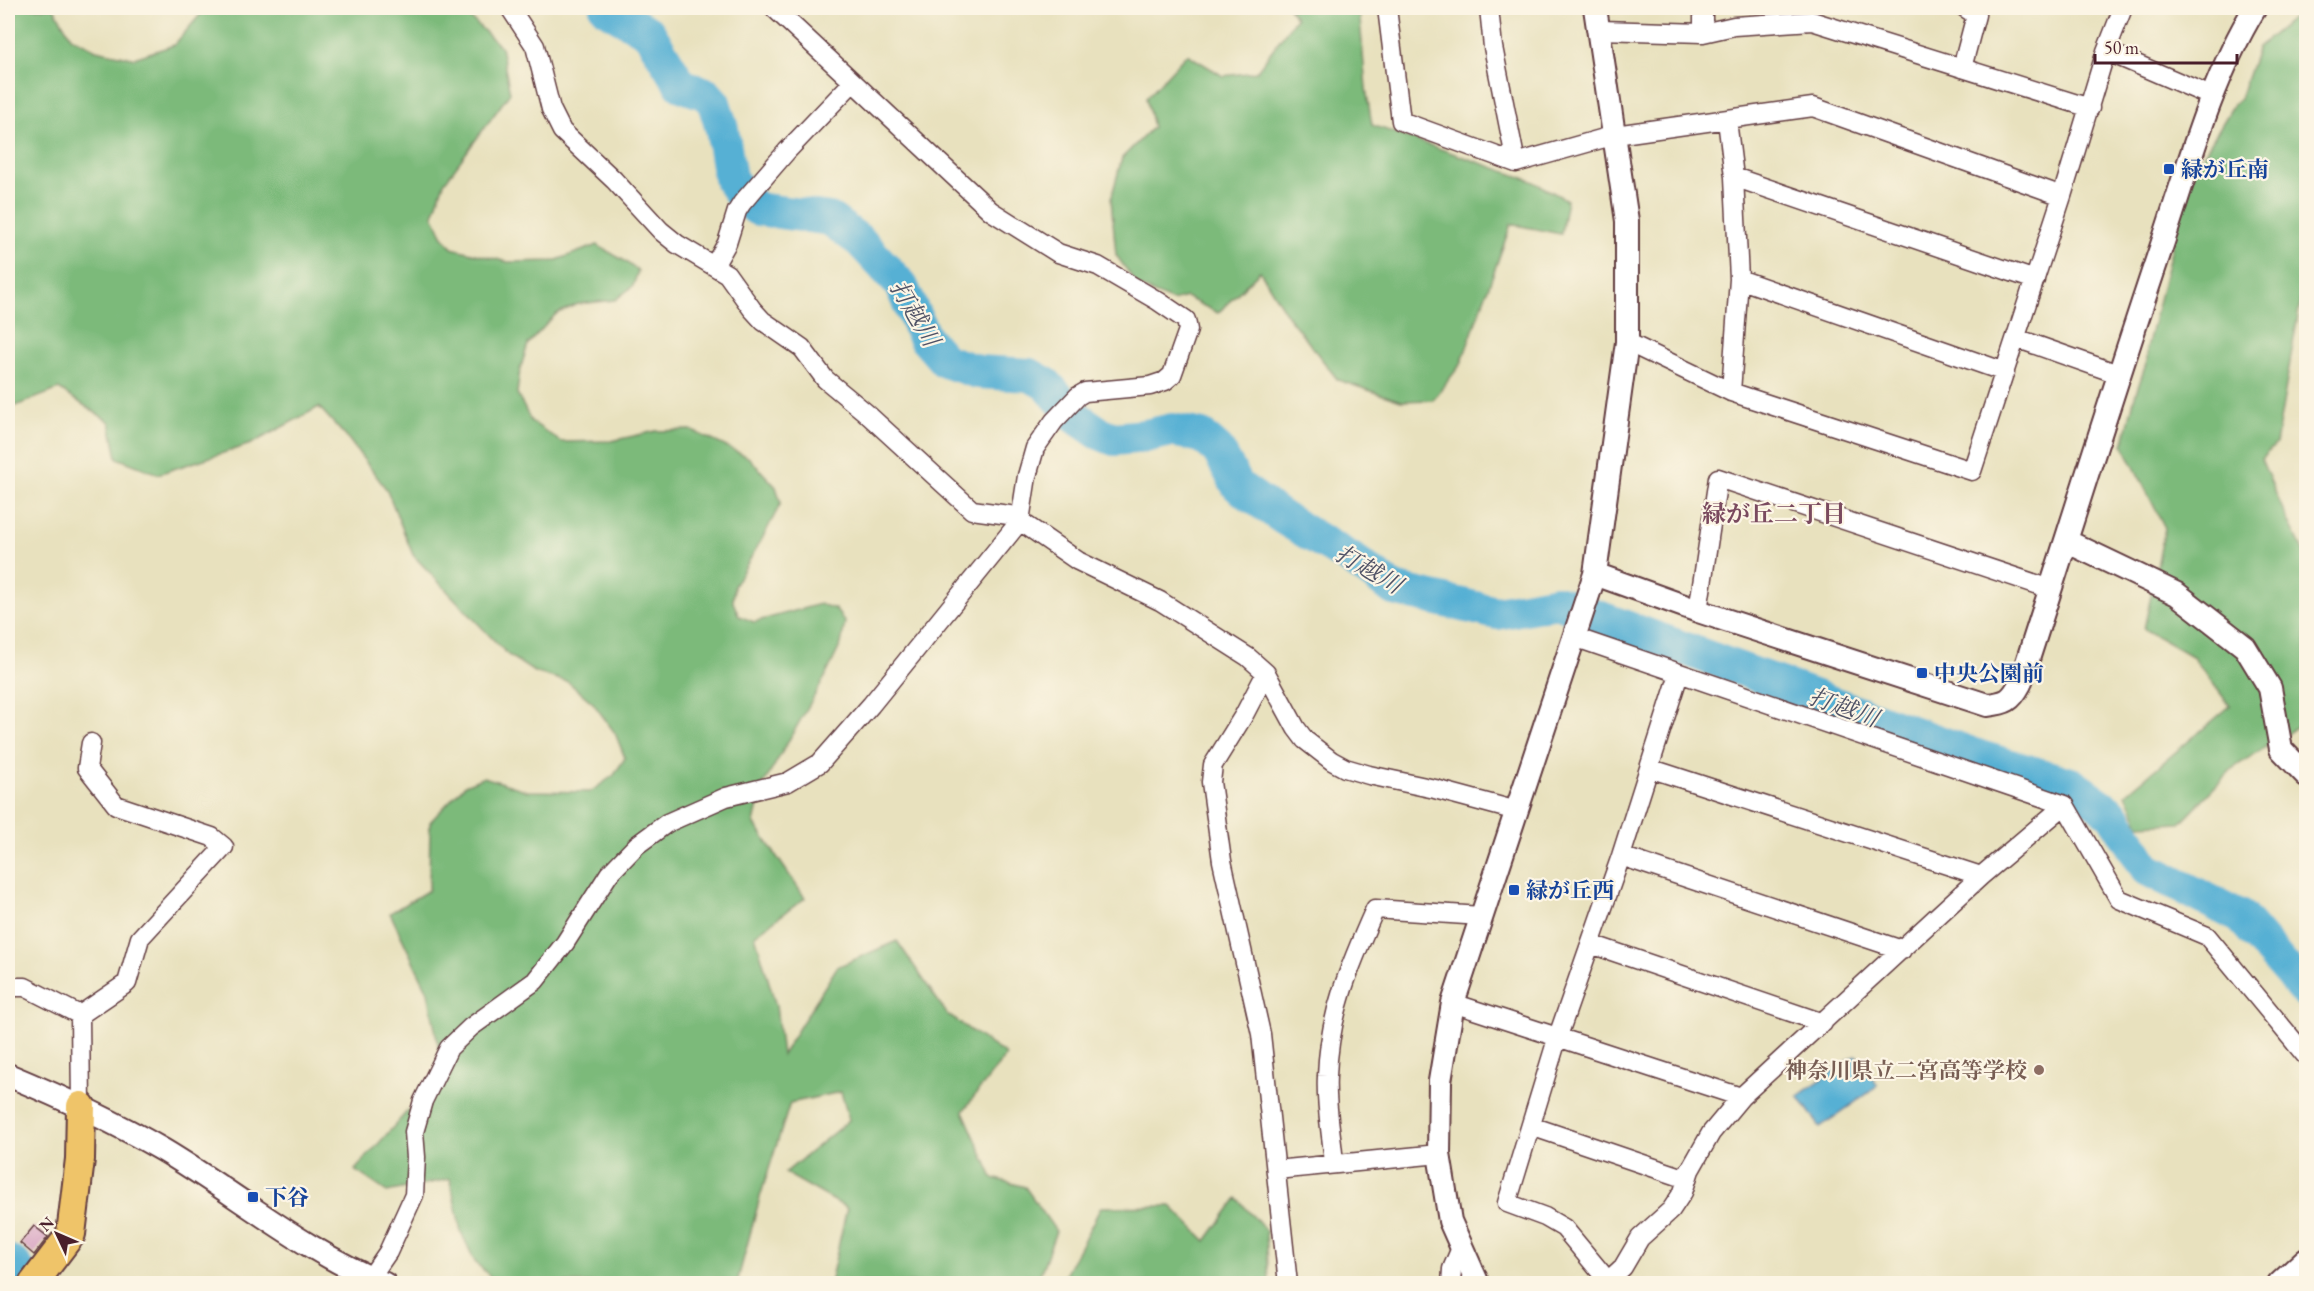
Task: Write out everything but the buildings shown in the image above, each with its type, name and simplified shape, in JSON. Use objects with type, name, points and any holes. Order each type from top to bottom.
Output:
[{"type":"main road","points":[[36,1280],[71,1234],[80,1159],[81,1106]]},
{"type":"street","points":[[510,8],[535,46],[551,109],[562,131],[614,180],[662,231],[677,244],[727,274],[763,321],[802,348],[825,379],[874,420],[972,510],[1009,515],[1078,561],[1160,601],[1248,657],[1266,673],[1305,740],[1339,765],[1369,775],[1435,789],[1517,811]]},
{"type":"street","points":[[8,1075],[81,1106],[163,1150],[313,1247],[378,1281],[388,1252],[414,1195],[414,1132],[423,1101],[449,1048],[471,1027],[535,981],[565,943],[609,874],[637,844],[667,823],[726,797],[788,782],[820,763],[872,705],[1020,521],[1031,458],[1040,439],[1054,420],[1078,396],[1085,392],[1150,386],[1165,381],[1172,375],[1188,330],[1186,320],[1098,266],[1058,253],[991,211],[774,8]]},
{"type":"street","points":[[1387,8],[1401,121],[1516,163],[1615,135],[1813,107],[2062,196]]},
{"type":"street","points":[[1489,8],[1493,47],[1516,163]]},
{"type":"street","points":[[1478,1284],[1450,1221],[1439,1154],[1440,1081],[1453,1003],[1593,580],[1627,342],[1627,221],[1595,8]]},
{"type":"street","points":[[1703,8],[1703,33]]},
{"type":"street","points":[[1962,68],[1976,15],[1965,8]]},
{"type":"street","points":[[1627,342],[1731,392],[1972,471],[2062,196],[2106,51],[2122,8]]},
{"type":"street","points":[[1593,580],[1698,610],[1987,705],[2003,703],[2014,696],[2051,589],[2118,374],[2213,97],[2243,27],[2255,8]]},
{"type":"street","points":[[1600,30],[1703,33],[1734,26],[1812,21],[2090,108]]},
{"type":"street","points":[[2106,51],[2213,97]]},
{"type":"street","points":[[714,266],[727,243],[737,211],[742,203],[787,151],[853,82]]},
{"type":"street","points":[[1727,120],[1734,177],[1739,279],[1731,392]]},
{"type":"street","points":[[1734,177],[2035,280]]},
{"type":"street","points":[[1739,279],[2005,372]]},
{"type":"street","points":[[2016,338],[2118,374]]},
{"type":"street","points":[[1698,610],[1718,478],[2051,589]]},
{"type":"street","points":[[2066,540],[2177,594],[2245,647],[2270,688],[2281,749],[2307,775]]},
{"type":"street","points":[[1576,632],[1679,674],[2065,805],[2119,899],[2206,936],[2307,1056]]},
{"type":"street","points":[[1266,673],[1244,715],[1213,765],[1211,782],[1222,861],[1261,1034],[1288,1284]]},
{"type":"street","points":[[1679,674],[1621,856],[1558,1036],[1507,1203],[1545,1217],[1564,1228],[1608,1281],[1623,1267],[1640,1238],[1671,1210],[1683,1192],[1687,1179],[1711,1133],[1741,1097],[1981,876],[2065,805]]},
{"type":"street","points":[[80,1015],[127,983],[140,938],[225,847],[212,837],[116,805],[87,768],[91,742]]},
{"type":"street","points":[[1649,768],[1981,876]]},
{"type":"street","points":[[1621,856],[1902,950]]},
{"type":"street","points":[[1334,1164],[1326,1079],[1331,1029],[1346,975],[1375,909],[1481,915]]},
{"type":"street","points":[[1591,944],[1823,1023]]},
{"type":"street","points":[[8,987],[26,987],[80,1015]]},
{"type":"street","points":[[1453,1003],[1741,1097]]},
{"type":"street","points":[[80,1015],[81,1106]]},
{"type":"street","points":[[1531,1126],[1687,1179]]},
{"type":"street","points":[[1276,1170],[1439,1154]]},
{"type":"street","points":[[1451,1284],[1452,1269],[1461,1248]]},
{"type":"street","points":[[2279,1284],[2307,1259]]},
{"type":"green space","points":[[8,8],[54,8],[71,37],[96,50],[134,58],[174,45],[206,8],[460,8],[501,47],[510,93],[444,183],[433,215],[442,235],[452,248],[508,262],[554,261],[597,245],[638,271],[633,286],[615,300],[578,304],[556,314],[528,344],[520,370],[517,393],[531,421],[561,442],[611,441],[656,431],[691,430],[748,457],[776,487],[781,503],[734,586],[733,602],[739,616],[754,622],[820,604],[835,609],[845,622],[841,644],[824,679],[762,787],[754,823],[805,898],[755,935],[776,1006],[782,1055],[837,967],[897,941],[947,1014],[1006,1055],[963,1111],[993,1178],[1025,1187],[1056,1231],[1037,1283],[830,1283],[847,1208],[785,1173],[849,1120],[841,1092],[790,1103],[760,1197],[737,1283],[497,1283],[475,1262],[461,1232],[450,1179],[387,1192],[355,1170],[443,1071],[428,992],[390,913],[429,890],[430,822],[465,785],[484,777],[528,791],[590,792],[614,775],[625,758],[615,733],[593,703],[568,682],[534,672],[508,655],[413,555],[387,490],[349,440],[319,407],[251,444],[158,474],[117,458],[110,422],[59,389],[8,409]]},
{"type":"green space","points":[[1289,8],[1359,8],[1366,88],[1372,125],[1532,181],[1567,200],[1561,234],[1511,224],[1461,364],[1433,400],[1401,401],[1338,380],[1287,315],[1260,271],[1218,313],[1186,297],[1173,301],[1138,286],[1116,255],[1111,199],[1122,158],[1153,127],[1146,98],[1187,54],[1223,76],[1256,72],[1296,18]]},
{"type":"green space","points":[[2305,8],[2306,268],[2276,444],[2261,459],[2306,557],[2306,721],[2233,768],[2180,823],[2140,825],[2126,794],[2230,706],[2193,657],[2144,629],[2165,528],[2123,445],[2135,396],[2147,361],[2147,348],[2179,219],[2195,169],[2234,104],[2240,98],[2258,47]]},
{"type":"green space","points":[[1237,1198],[1266,1231],[1269,1283],[1061,1283],[1101,1207],[1171,1206],[1206,1241]]},
{"type":"water","points":[[1856,1055],[1878,1086],[1820,1127],[1798,1096]]},
{"type":"waterway","name":"打越川","points":[[606,8],[649,33],[681,85],[706,94],[714,103],[722,129],[730,178],[742,196],[757,209],[830,219],[860,241],[901,285],[924,337],[945,361],[978,372],[1030,375],[1046,384],[1076,417],[1099,433],[1114,439],[1172,430],[1202,436],[1218,450],[1238,486],[1283,518],[1353,560],[1394,589],[1497,613],[1557,602],[1980,757],[2071,784],[2112,813],[2147,869],[2241,917],[2306,992]]},
{"type":"waterway","points":[[8,1261],[15,1265],[26,1284]]},
{"type":"place","name":"緑が丘南","points":[[2169,169]]},
{"type":"place","name":"中央公園前","points":[[1922,673]]},
{"type":"place","name":"緑が丘西","points":[[1514,890]]},
{"type":"place","name":"神奈川県立二宮高等学校","points":[[2039,1070]]},
{"type":"place","name":"下谷","points":[[253,1197]]},
{"type":"district","name":"緑が丘二丁目","points":[[1774,513]]}]
